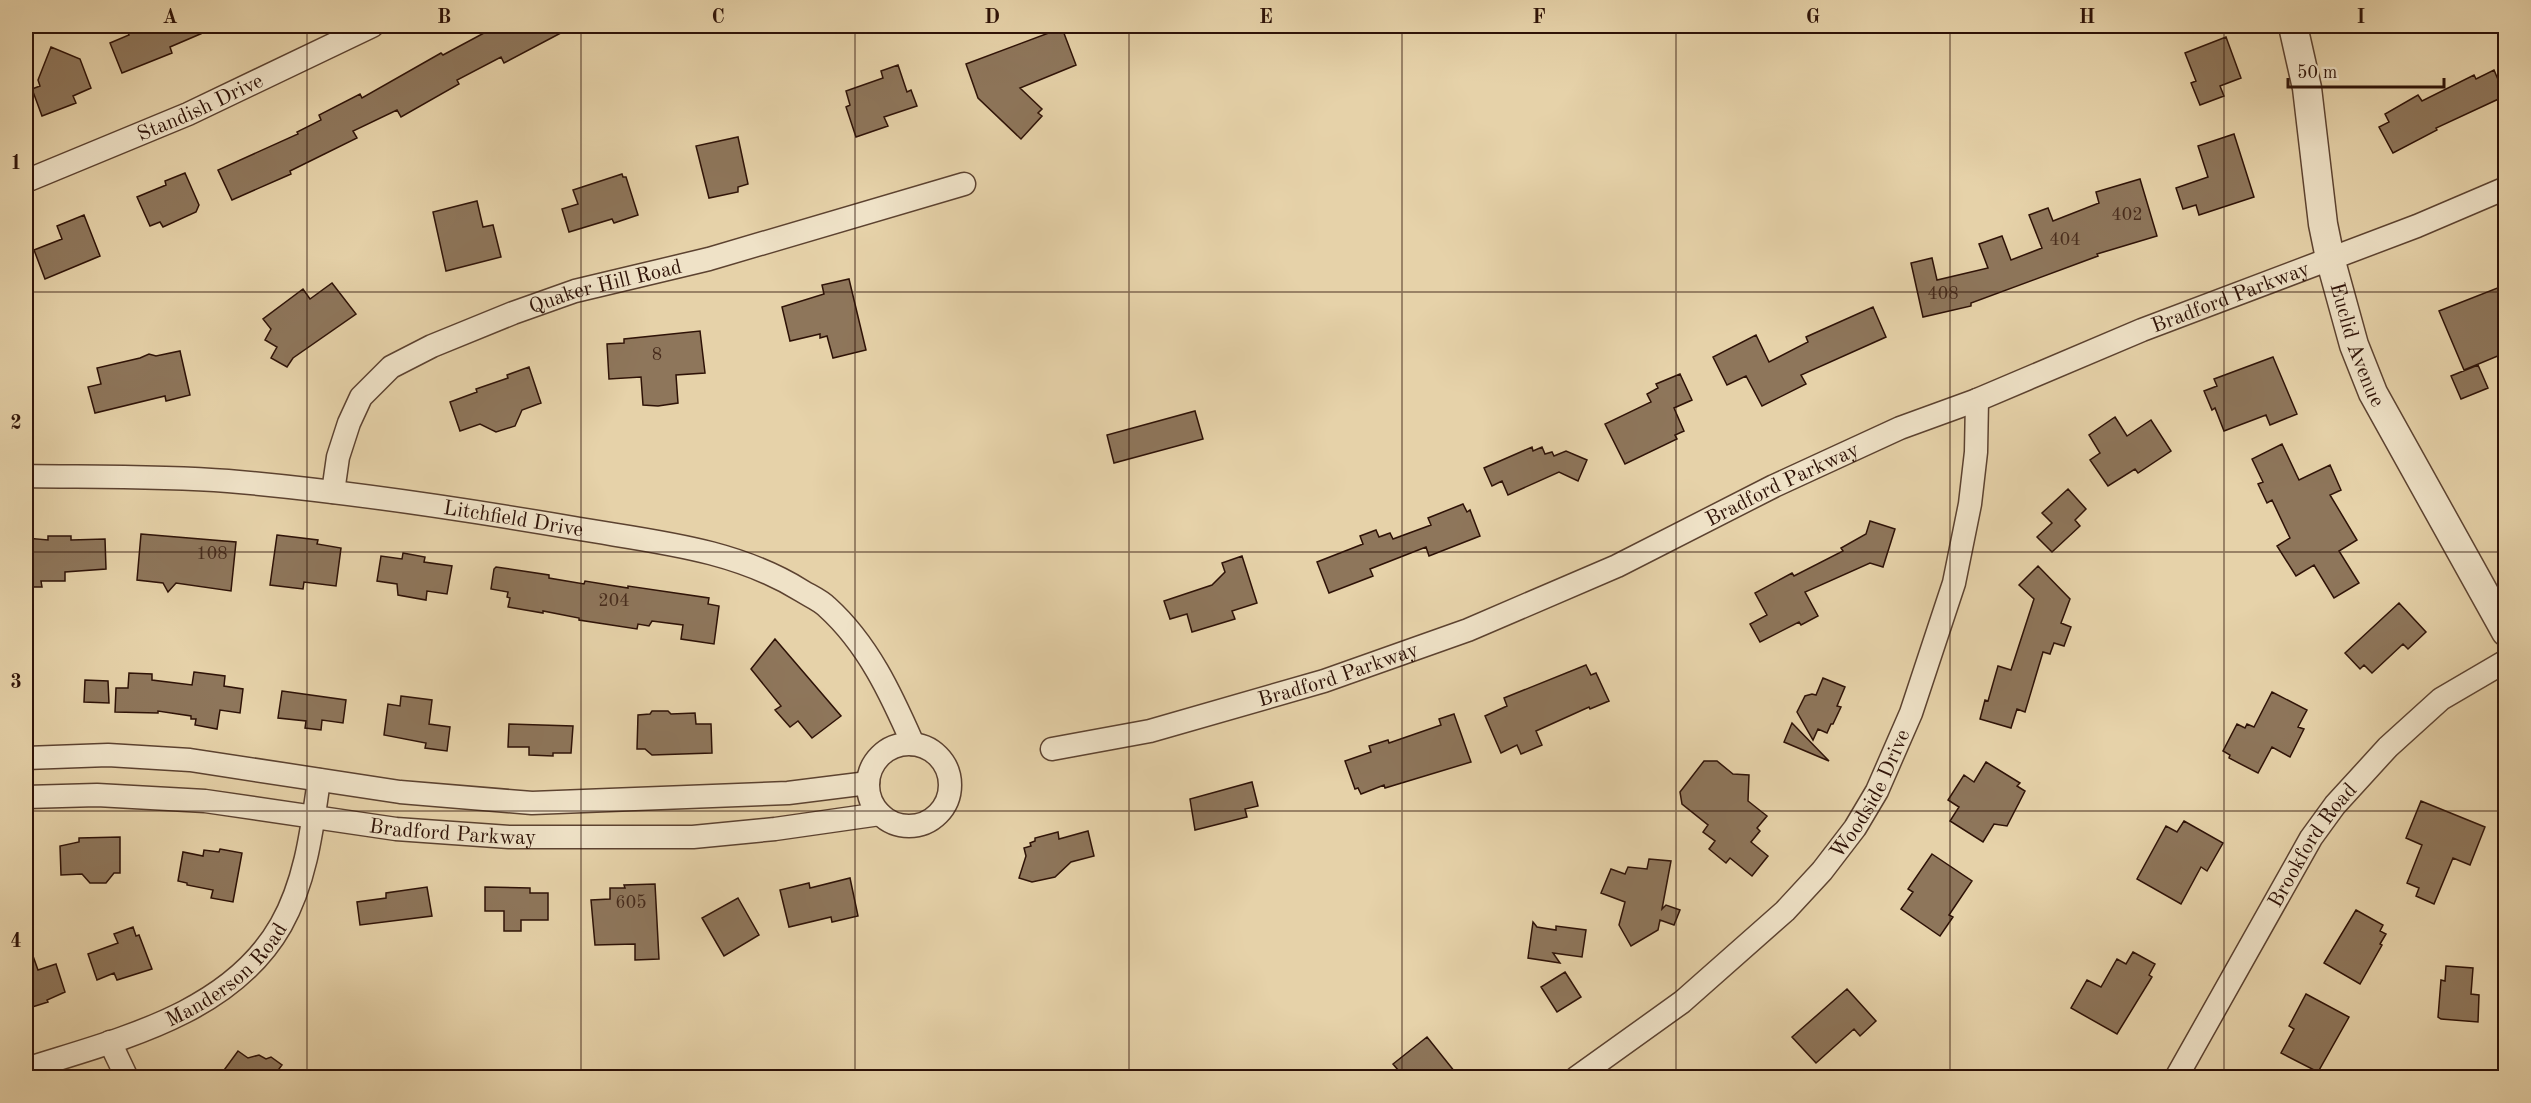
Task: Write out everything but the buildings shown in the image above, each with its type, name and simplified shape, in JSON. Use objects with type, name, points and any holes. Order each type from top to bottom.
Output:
[{"type":"street","name":"Standish Drive","points":[[26,181],[188,114],[372,26]]},
{"type":"street","name":"Euclid Avenue","points":[[2293,26],[2307,88],[2323,224],[2354,345],[2373,393],[2453,534],[2505,632]]},
{"type":"street","name":"Quaker Hill Road","points":[[333,492],[338,457],[349,423],[362,397],[391,367],[432,346],[575,291],[709,258],[964,184]]},
{"type":"street","name":"Bradford Parkway","points":[[1052,749],[1150,731],[1324,681],[1468,630],[1617,567],[1774,486],[1900,428],[1977,400],[2142,330],[2417,226],[2505,188]]},
{"type":"street","name":"Woodside Drive","points":[[1576,1077],[1682,1002],[1785,910],[1822,872],[1866,810],[1877,791],[1911,713],[1954,583],[1970,504],[1976,453],[1977,400]]},
{"type":"street","name":"Litchfield Drive","points":[[26,476],[227,481],[333,492],[437,505],[714,552],[780,577],[826,606],[875,665],[913,744]]},
{"type":"street","name":"Brookford Road","points":[[2176,1077],[2311,838],[2335,805],[2388,747],[2441,699],[2505,661]]},
{"type":"street","points":[[900,744],[913,744],[934,752],[942,759],[950,780],[946,802],[932,819],[911,826],[889,821],[880,814],[873,805],[868,783],[870,770],[882,754],[900,744]]},
{"type":"street","name":"Bradford Parkway","points":[[26,758],[108,755],[190,760],[400,792],[532,803],[788,793],[868,783]]},
{"type":"street","name":"Manderson Road","points":[[26,1069],[110,1042],[190,1011],[215,996],[255,960],[281,926],[292,899],[308,851],[318,780]]},
{"type":"street","name":"Bradford Parkway","points":[[26,797],[97,795],[204,801],[396,830],[509,837],[693,837],[775,829],[880,814]]},
{"type":"street","points":[[110,1042],[127,1077]]}]
